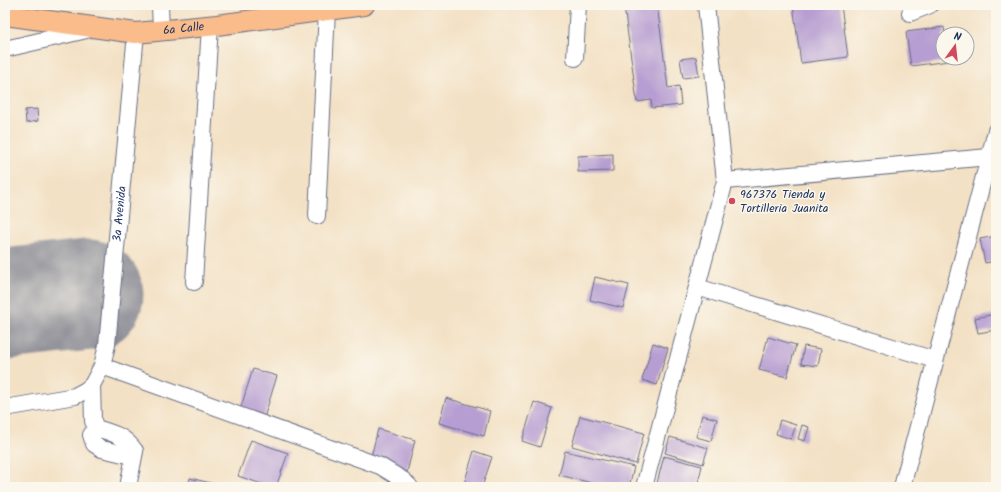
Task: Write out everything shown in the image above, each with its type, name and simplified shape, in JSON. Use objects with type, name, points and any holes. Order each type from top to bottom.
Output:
[{"type":"main road","name":"6a Calle","points":[[100,27],[136,32],[210,26],[290,10],[327,10],[364,5]]},
{"type":"main road","points":[[5,15],[100,27]]},
{"type":"street","points":[[160,5],[161,30]]},
{"type":"street","points":[[575,58],[578,5]]},
{"type":"street","points":[[644,487],[725,181],[706,5]]},
{"type":"street","points":[[910,13],[930,5]]},
{"type":"street","points":[[317,216],[327,10]]},
{"type":"street","points":[[194,282],[210,26]]},
{"type":"street","name":"6a Calle","points":[[5,49],[100,27]]},
{"type":"street","name":"3a Avenida","points":[[89,387],[102,366],[107,345],[136,32]]},
{"type":"street","points":[[902,487],[996,131]]},
{"type":"street","points":[[725,181],[989,156]]},
{"type":"street","points":[[697,287],[935,360]]},
{"type":"street","points":[[102,366],[380,466],[403,480],[410,487]]},
{"type":"street","points":[[5,408],[75,396],[89,387],[93,421],[96,428],[119,436],[129,443],[135,452],[128,487]]},
{"type":"building","points":[[114,5],[145,5],[145,9],[114,8]]},
{"type":"building","points":[[657,5],[668,88],[679,86],[681,105],[652,108],[651,100],[637,102],[624,6]]},
{"type":"building","points":[[793,5],[841,5],[848,57],[801,63]]},
{"type":"building","points":[[935,28],[935,63],[911,66],[906,32]]},
{"type":"building","points":[[696,57],[699,76],[683,78],[680,59]]},
{"type":"building","points":[[37,109],[38,121],[26,123],[25,110]]},
{"type":"building","points":[[613,154],[613,171],[578,172],[578,156]]},
{"type":"building","points":[[996,236],[996,261],[985,263],[980,239]]},
{"type":"building","points":[[595,277],[629,285],[623,308],[590,300]]},
{"type":"building","points":[[996,314],[996,330],[978,333],[975,318]]},
{"type":"building","points":[[768,337],[796,345],[787,377],[759,370]]},
{"type":"building","points":[[653,343],[668,348],[657,385],[642,380]]},
{"type":"building","points":[[804,346],[821,349],[818,366],[801,364]]},
{"type":"building","points":[[253,369],[277,376],[264,418],[240,410]]},
{"type":"building","points":[[446,398],[490,411],[484,436],[439,423]]},
{"type":"building","points":[[534,402],[552,408],[540,447],[522,441]]},
{"type":"building","points":[[702,415],[717,419],[711,441],[696,437]]},
{"type":"building","points":[[580,416],[644,433],[636,464],[572,446]]},
{"type":"building","points":[[780,420],[796,425],[791,439],[776,434]]},
{"type":"building","points":[[802,425],[809,427],[805,441],[798,439]]},
{"type":"building","points":[[378,429],[415,440],[407,472],[370,461]]},
{"type":"building","points":[[670,437],[708,448],[703,464],[665,453]]},
{"type":"building","points":[[251,440],[288,453],[276,487],[271,487],[238,476]]},
{"type":"building","points":[[474,451],[492,457],[482,487],[463,487]]},
{"type":"building","points":[[565,451],[634,467],[629,487],[608,487],[559,475]]},
{"type":"building","points":[[664,456],[702,466],[697,487],[656,487]]},
{"type":"building","points":[[190,478],[223,486],[223,487],[188,487]]},
{"type":"runway","points":[[5,304],[88,295]]},
{"type":"place","name":"967376 Tienda y Tortilleria Juanita","points":[[732,201]]}]
